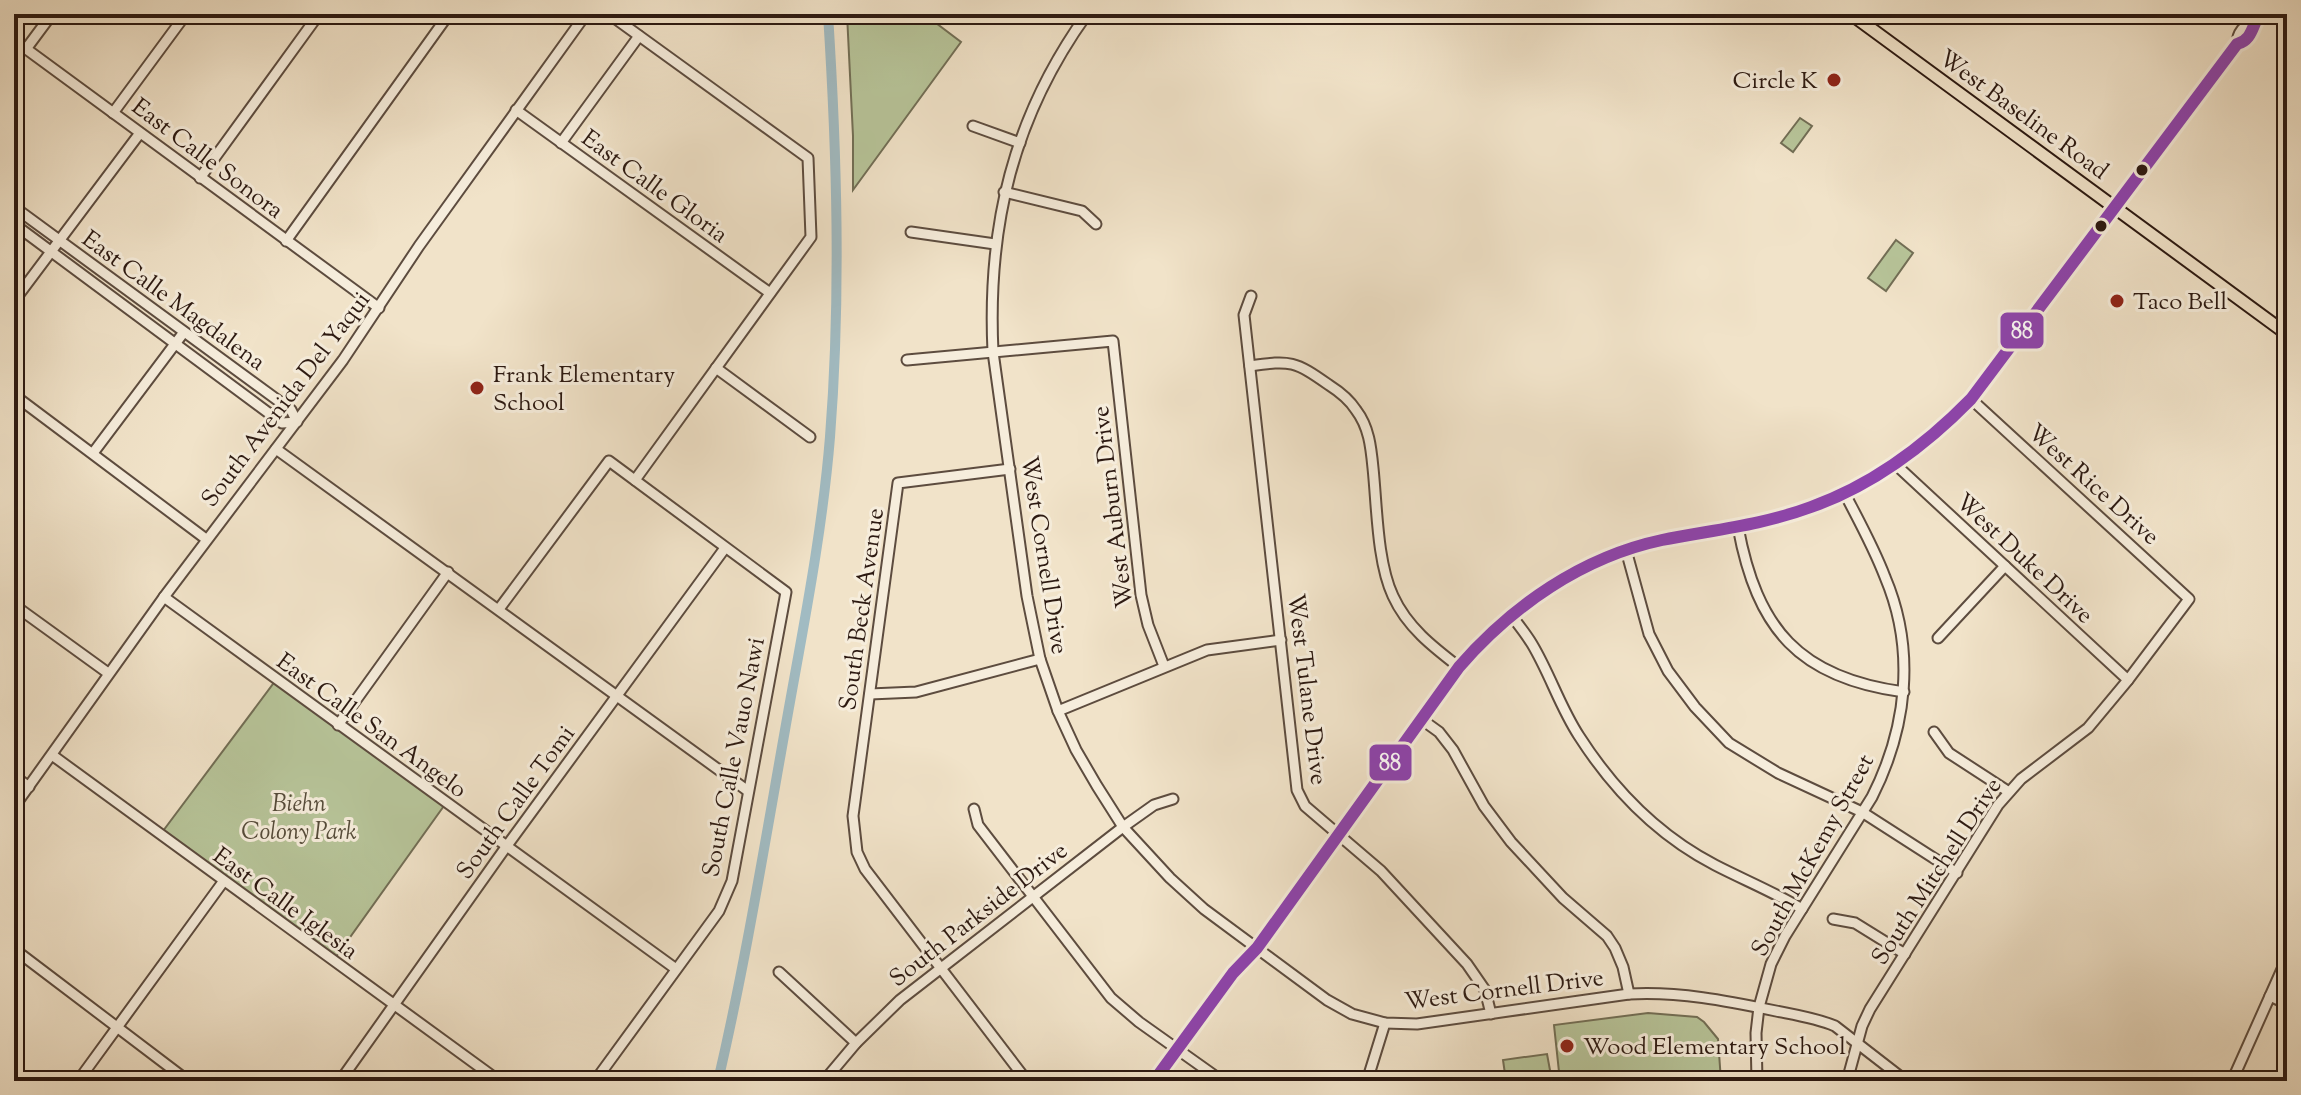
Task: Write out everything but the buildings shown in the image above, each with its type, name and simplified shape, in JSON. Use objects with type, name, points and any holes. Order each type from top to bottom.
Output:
[{"type":"main road","name":"West Baseline Road","points":[[1851,14],[2287,334]]},
{"type":"street","points":[[26,49],[52,14]]},
{"type":"street","points":[[113,113],[186,14]]},
{"type":"street","points":[[200,178],[319,14]]},
{"type":"street","points":[[286,241],[449,14]]},
{"type":"street","name":"South Avenida Del Yaqui","points":[[14,807],[206,539],[297,422],[586,14]]},
{"type":"street","points":[[609,14],[808,158],[811,237],[635,480]]},
{"type":"street","points":[[907,360],[993,352],[995,244],[1004,192],[1020,143],[1054,63],[1087,14]]},
{"type":"street","points":[[1154,1081],[1233,973],[1257,948],[1459,667],[1487,635],[1569,575],[1626,550],[1785,516],[1845,494],[1929,439],[1971,399],[2237,44],[2237,36],[2257,18]]},
{"type":"street","points":[[561,143],[639,36]]},
{"type":"street","name":"East Calle Sonora","points":[[14,40],[379,308]]},
{"type":"street","name":"East Calle Gloria","points":[[516,110],[770,293]]},
{"type":"street","points":[[973,126],[1020,143]]},
{"type":"street","points":[[14,301],[140,133]]},
{"type":"street","points":[[1004,192],[1082,211],[1096,224]]},
{"type":"street","name":"East Calle Magdalena","points":[[14,207],[291,410],[297,422],[282,423],[14,224]]},
{"type":"street","points":[[911,232],[995,244]]},
{"type":"street","name":"West Tulane Drive","points":[[1251,296],[1244,315],[1297,790],[1305,806],[1381,871],[1467,964],[1485,990],[1491,1014]]},
{"type":"street","points":[[93,453],[184,332]]},
{"type":"street","name":"West Auburn Drive","points":[[993,352],[1113,341],[1141,595],[1148,625],[1164,666]]},
{"type":"street","name":"West Cornell Drive","points":[[993,352],[1027,596],[1040,659],[1058,711],[1076,750],[1123,827],[1170,878],[1204,909],[1327,1000],[1352,1014],[1385,1023],[1417,1024],[1629,994],[1678,994],[1823,1021],[1835,1026],[1906,1081]]},
{"type":"street","points":[[1250,366],[1294,363],[1337,390],[1358,411],[1370,439],[1383,562],[1393,596],[1417,633],[1459,667]]},
{"type":"street","points":[[716,368],[810,437]]},
{"type":"street","points":[[14,395],[206,539]]},
{"type":"street","name":"West Rice Drive","points":[[1971,399],[2189,599]]},
{"type":"street","points":[[276,449],[748,791]]},
{"type":"street","points":[[499,609],[609,461],[725,548]]},
{"type":"street","name":"West Duke Drive","points":[[1895,464],[2128,680]]},
{"type":"street","name":"South Beck Avenue","points":[[940,968],[865,869],[857,852],[853,816],[898,483],[1010,469]]},
{"type":"street","name":"South McKemy Street","points":[[1759,1007],[1771,964],[1785,936],[1883,775],[1904,692],[1903,643],[1894,600],[1845,494]]},
{"type":"street","points":[[1738,527],[1754,590],[1767,615],[1797,650],[1842,678],[1873,688],[1904,692]]},
{"type":"street","name":"South Calle Vauo Nawi","points":[[595,1081],[719,911],[732,881],[786,592],[725,548]]},
{"type":"street","name":"South Calle Tomi","points":[[340,1081],[506,847],[725,548]]},
{"type":"street","points":[[1626,550],[1649,634],[1668,671],[1695,707],[1729,743],[1778,773],[1862,812],[1957,873]]},
{"type":"street","points":[[1938,638],[2005,566]]},
{"type":"street","points":[[338,725],[448,572]]},
{"type":"street","name":"East Calle San Angelo","points":[[164,597],[676,969]]},
{"type":"street","name":"South Mitchell Drive","points":[[1847,1081],[1870,1009],[1998,805],[2021,779],[2088,728],[2189,599]]},
{"type":"street","points":[[14,605],[108,673]]},
{"type":"street","points":[[1511,615],[1532,644],[1579,736],[1605,772],[1635,805],[1659,827],[1713,864],[1802,909]]},
{"type":"street","points":[[1058,711],[1207,650],[1281,640]]},
{"type":"street","points":[[870,694],[916,692],[1040,659]]},
{"type":"street","points":[[1421,719],[1439,732],[1453,750],[1484,806],[1511,842],[1563,898],[1607,936],[1623,967],[1629,994]]},
{"type":"street","points":[[1934,732],[1949,753],[2009,792]]},
{"type":"street","name":"East Calle Iglesia","points":[[52,755],[499,1081]]},
{"type":"street","points":[[14,776],[29,787]]},
{"type":"street","name":"South Parkside Drive","points":[[824,1081],[856,1043],[900,1000],[1123,827],[1154,805],[1173,799]]},
{"type":"street","points":[[974,809],[978,825],[1111,998],[1139,1022],[1222,1081]]},
{"type":"street","points":[[78,1081],[223,882]]},
{"type":"street","points":[[1833,919],[1855,923],[1905,954]]},
{"type":"street","points":[[14,949],[188,1081]]},
{"type":"street","points":[[2232,1081],[2287,958]]},
{"type":"street","points":[[940,968],[1027,1081]]},
{"type":"street","points":[[779,972],[856,1043]]},
{"type":"street","points":[[2270,996],[2287,1004]]},
{"type":"street","points":[[1757,1081],[1755,1059],[1759,1007]]},
{"type":"street","points":[[1367,1081],[1385,1023]]},
{"type":"green space","points":[[847,14],[924,14],[961,42],[853,190],[853,136]]},
{"type":"green space","points":[[1800,118],[1812,126],[1793,152],[1781,143]]},
{"type":"green space","points":[[1896,240],[1913,253],[1886,291],[1868,278]]},
{"type":"green space","name":"Biehn Colony Park","points":[[276,680],[446,803],[333,961],[160,835]]},
{"type":"green space","points":[[1648,1013],[1697,1017],[1704,1022],[1718,1039],[1721,1081],[1560,1081],[1554,1025]]},
{"type":"green space","points":[[1547,1054],[1552,1081],[1506,1081],[1503,1060]]},
{"type":"waterway","points":[[718,1081],[762,862],[811,584],[830,437],[837,278],[828,14]]},
{"type":"transit line","name":"88","points":[[1154,1081],[1233,973],[1257,948],[1459,667],[1480,645],[1525,604],[1604,558],[1662,540],[1756,523],[1811,507],[1877,476],[1917,448],[1971,399],[2237,44],[2249,35],[2260,14]]},
{"type":"place","name":"Circle K","points":[[1834,80]]},
{"type":"place","name":"Taco Bell","points":[[2117,301]]},
{"type":"place","name":"Frank Elementary School","points":[[477,388]]},
{"type":"place","name":"Wood Elementary School","points":[[1567,1046]]}]
